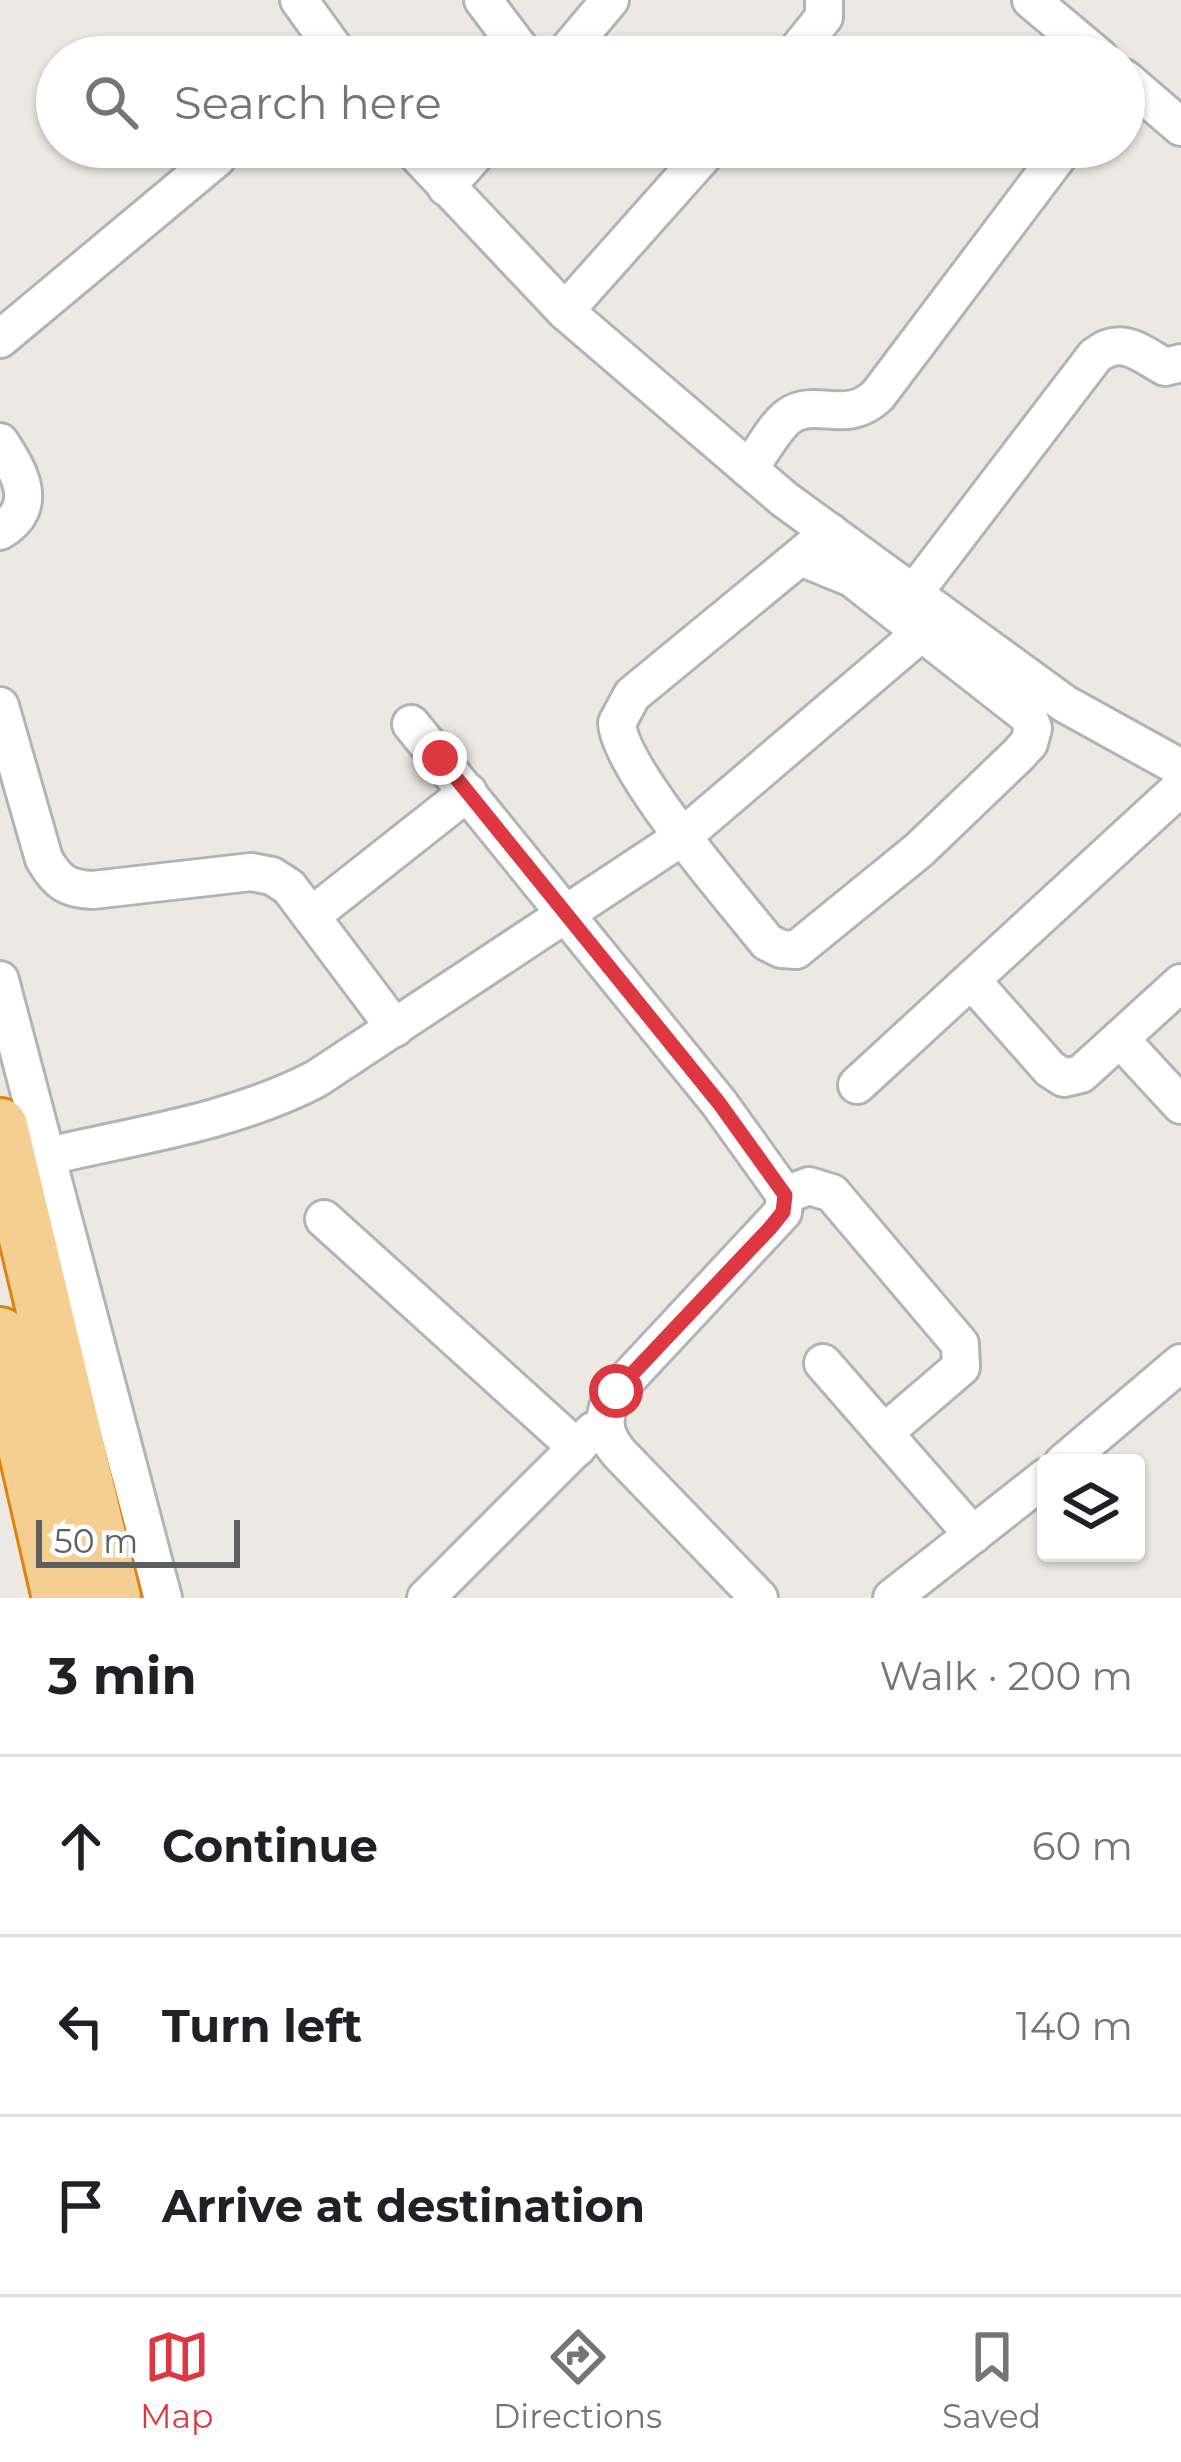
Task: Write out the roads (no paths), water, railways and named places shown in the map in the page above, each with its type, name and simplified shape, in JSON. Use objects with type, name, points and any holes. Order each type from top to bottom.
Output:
[{"type":"highway","points":[[0,1126],[112,1598]]},
{"type":"highway","points":[[0,1335],[60,1598]]},
{"type":"street","points":[[299,0],[325,36]]},
{"type":"street","points":[[483,0],[510,36]]},
{"type":"street","points":[[580,36],[610,0]]},
{"type":"street","points":[[809,36],[824,17],[824,0]]},
{"type":"street","points":[[1031,0],[1074,36]]},
{"type":"street","points":[[1145,97],[1181,127]]},
{"type":"street","points":[[0,339],[205,168]]},
{"type":"street","points":[[429,168],[565,311],[749,469],[852,578],[1028,716],[1033,728],[1029,743],[919,850],[796,950],[781,949],[767,942],[682,837],[617,736],[623,706],[817,545]]},
{"type":"street","points":[[446,187],[463,168]]},
{"type":"street","points":[[565,311],[692,168]]},
{"type":"street","points":[[749,469],[788,416],[804,410],[850,412],[878,395],[1049,168]]},
{"type":"street","points":[[913,594],[1094,356],[1109,344],[1125,344],[1165,368],[1181,362]]},
{"type":"street","points":[[0,442],[23,478],[23,504],[0,531]]},
{"type":"street","points":[[817,545],[913,594],[1065,704],[1181,768]]},
{"type":"street","points":[[48,1156],[257,1106],[316,1079],[682,837],[921,633]]},
{"type":"street","points":[[0,706],[44,859],[56,879],[72,889],[93,890],[251,872],[272,877],[289,887],[395,1028]]},
{"type":"street","points":[[411,724],[719,1103],[785,1195],[783,1212],[616,1391],[604,1420],[426,1598]]},
{"type":"street","points":[[856,1085],[1181,787]]},
{"type":"street","points":[[311,916],[468,792]]},
{"type":"street","points":[[0,980],[164,1598]]},
{"type":"street","points":[[971,981],[1050,1069],[1064,1078],[1081,1074],[1181,983]]},
{"type":"street","points":[[1120,1039],[1181,1106]]},
{"type":"street","points":[[785,1195],[809,1186],[832,1193],[960,1344],[961,1367],[884,1433]]},
{"type":"street","points":[[324,1219],[577,1448]]},
{"type":"street","points":[[823,1363],[973,1535]]},
{"type":"street","points":[[1074,1454],[1181,1363]]},
{"type":"street","points":[[604,1420],[608,1439],[620,1453],[759,1598]]},
{"type":"street","points":[[892,1598],[1037,1484]]}]
